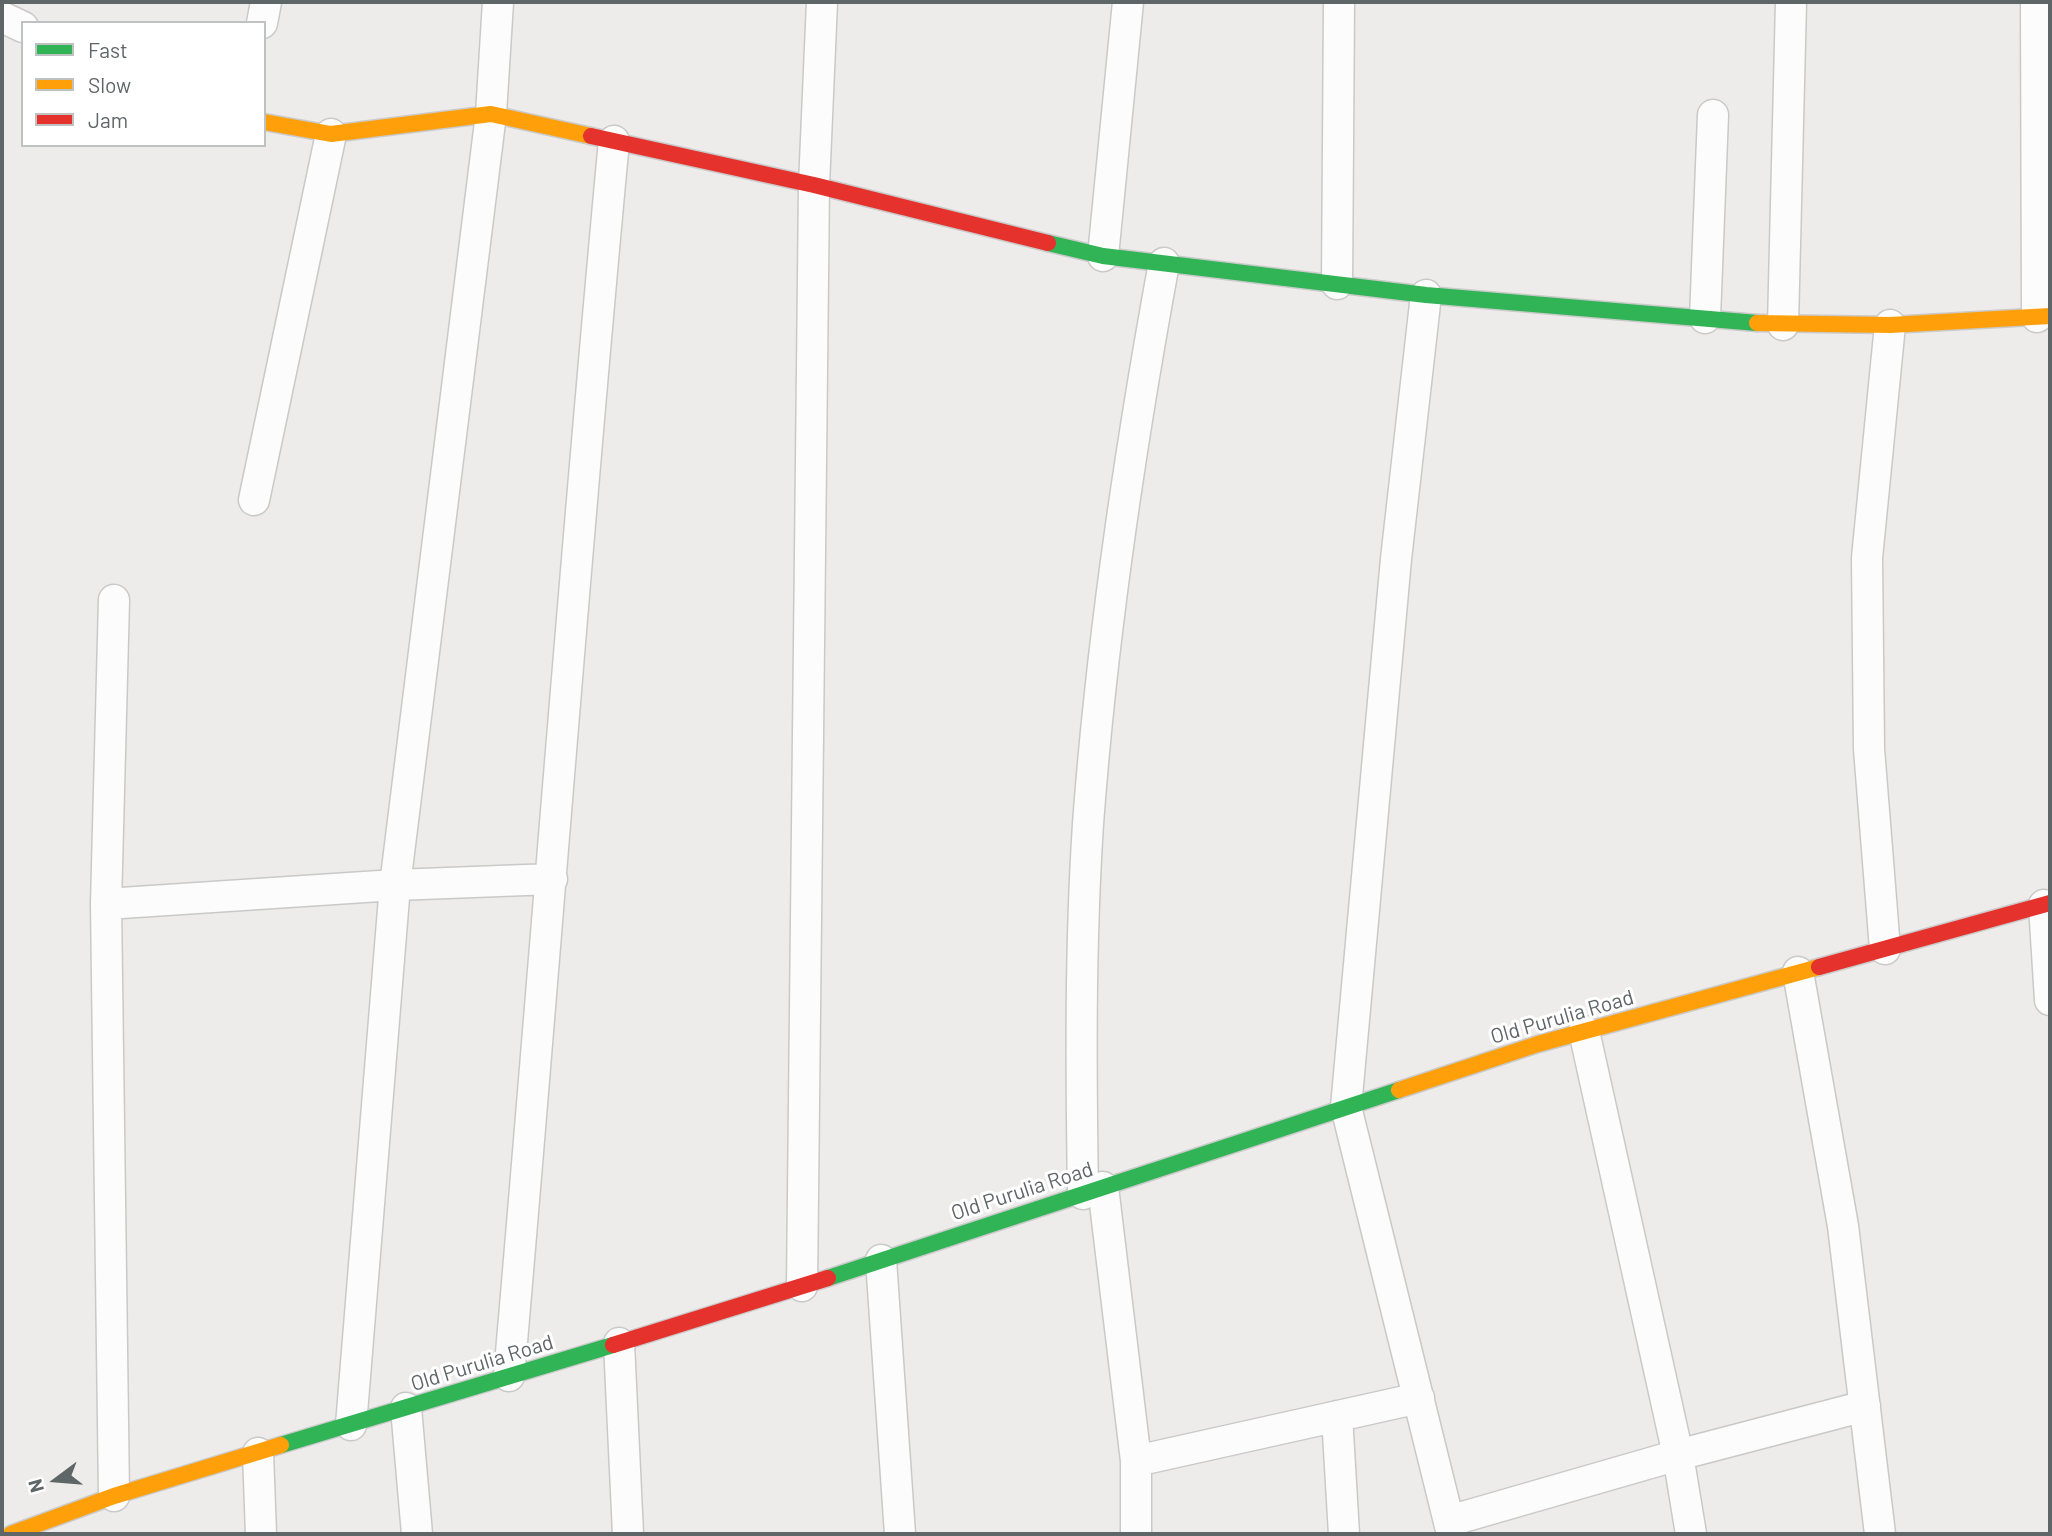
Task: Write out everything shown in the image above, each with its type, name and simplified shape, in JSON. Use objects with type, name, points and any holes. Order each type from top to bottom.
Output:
[{"type":"main road","points":[[266,122],[331,134],[491,114],[814,185],[1103,256],[1426,295],[1783,325],[1890,326],[2044,317]]},
{"type":"main road","name":"Old Purulia Road","points":[[11,1534],[114,1496],[802,1286],[1584,1031],[2047,904]]},
{"type":"street","points":[[262,21],[267,2]]},
{"type":"street","points":[[351,1425],[395,886],[491,114],[498,2]]},
{"type":"street","points":[[802,1286],[814,185],[822,2]]},
{"type":"street","points":[[1103,256],[1128,2]]},
{"type":"street","points":[[1337,284],[1339,2]]},
{"type":"street","points":[[1783,325],[1791,2]]},
{"type":"street","points":[[2036,2],[2044,317]]},
{"type":"street","points":[[1705,318],[1713,115]]},
{"type":"street","points":[[254,500],[331,134]]},
{"type":"street","points":[[509,1376],[552,879],[573,578],[614,141]]},
{"type":"street","points":[[1136,1534],[1136,1461],[1093,1190],[1080,1037],[1088,824],[1131,443],[1164,263]]},
{"type":"street","points":[[1426,295],[1396,559],[1346,1107],[1451,1528],[1678,1455],[1865,1406]]},
{"type":"street","points":[[1885,949],[1868,749],[1867,558],[1890,326]]},
{"type":"street","points":[[114,600],[106,904],[114,1496]]},
{"type":"street","points":[[106,904],[552,879]]},
{"type":"street","points":[[2047,904],[2050,1000]]},
{"type":"street","points":[[1798,972],[1843,1226],[1880,1534]]},
{"type":"street","points":[[1584,1031],[1678,1455],[1691,1534]]},
{"type":"street","points":[[881,1260],[900,1534]]},
{"type":"street","points":[[619,1343],[628,1534]]},
{"type":"street","points":[[1136,1461],[1419,1398]]},
{"type":"street","points":[[405,1408],[417,1534]]},
{"type":"street","points":[[1337,1416],[1344,1534]]},
{"type":"street","points":[[258,1452],[261,1534]]},
{"type":"traffic: fast","points":[[1048,243],[1103,256],[1426,295],[1757,323]]},
{"type":"traffic: fast","points":[[828,1278],[1399,1090]]},
{"type":"traffic: fast","points":[[281,1445],[613,1345]]},
{"type":"traffic: slow","points":[[266,122],[331,134],[491,114],[591,136]]},
{"type":"traffic: slow","points":[[1757,323],[1890,325],[2050,316]]},
{"type":"traffic: slow","points":[[1399,1090],[1538,1044],[1819,967]]},
{"type":"traffic: slow","points":[[11,1534],[114,1496],[281,1445]]},
{"type":"traffic: jam","points":[[591,136],[814,185],[1048,243]]},
{"type":"traffic: jam","points":[[1819,967],[2050,903]]},
{"type":"traffic: jam","points":[[613,1345],[828,1278]]}]
